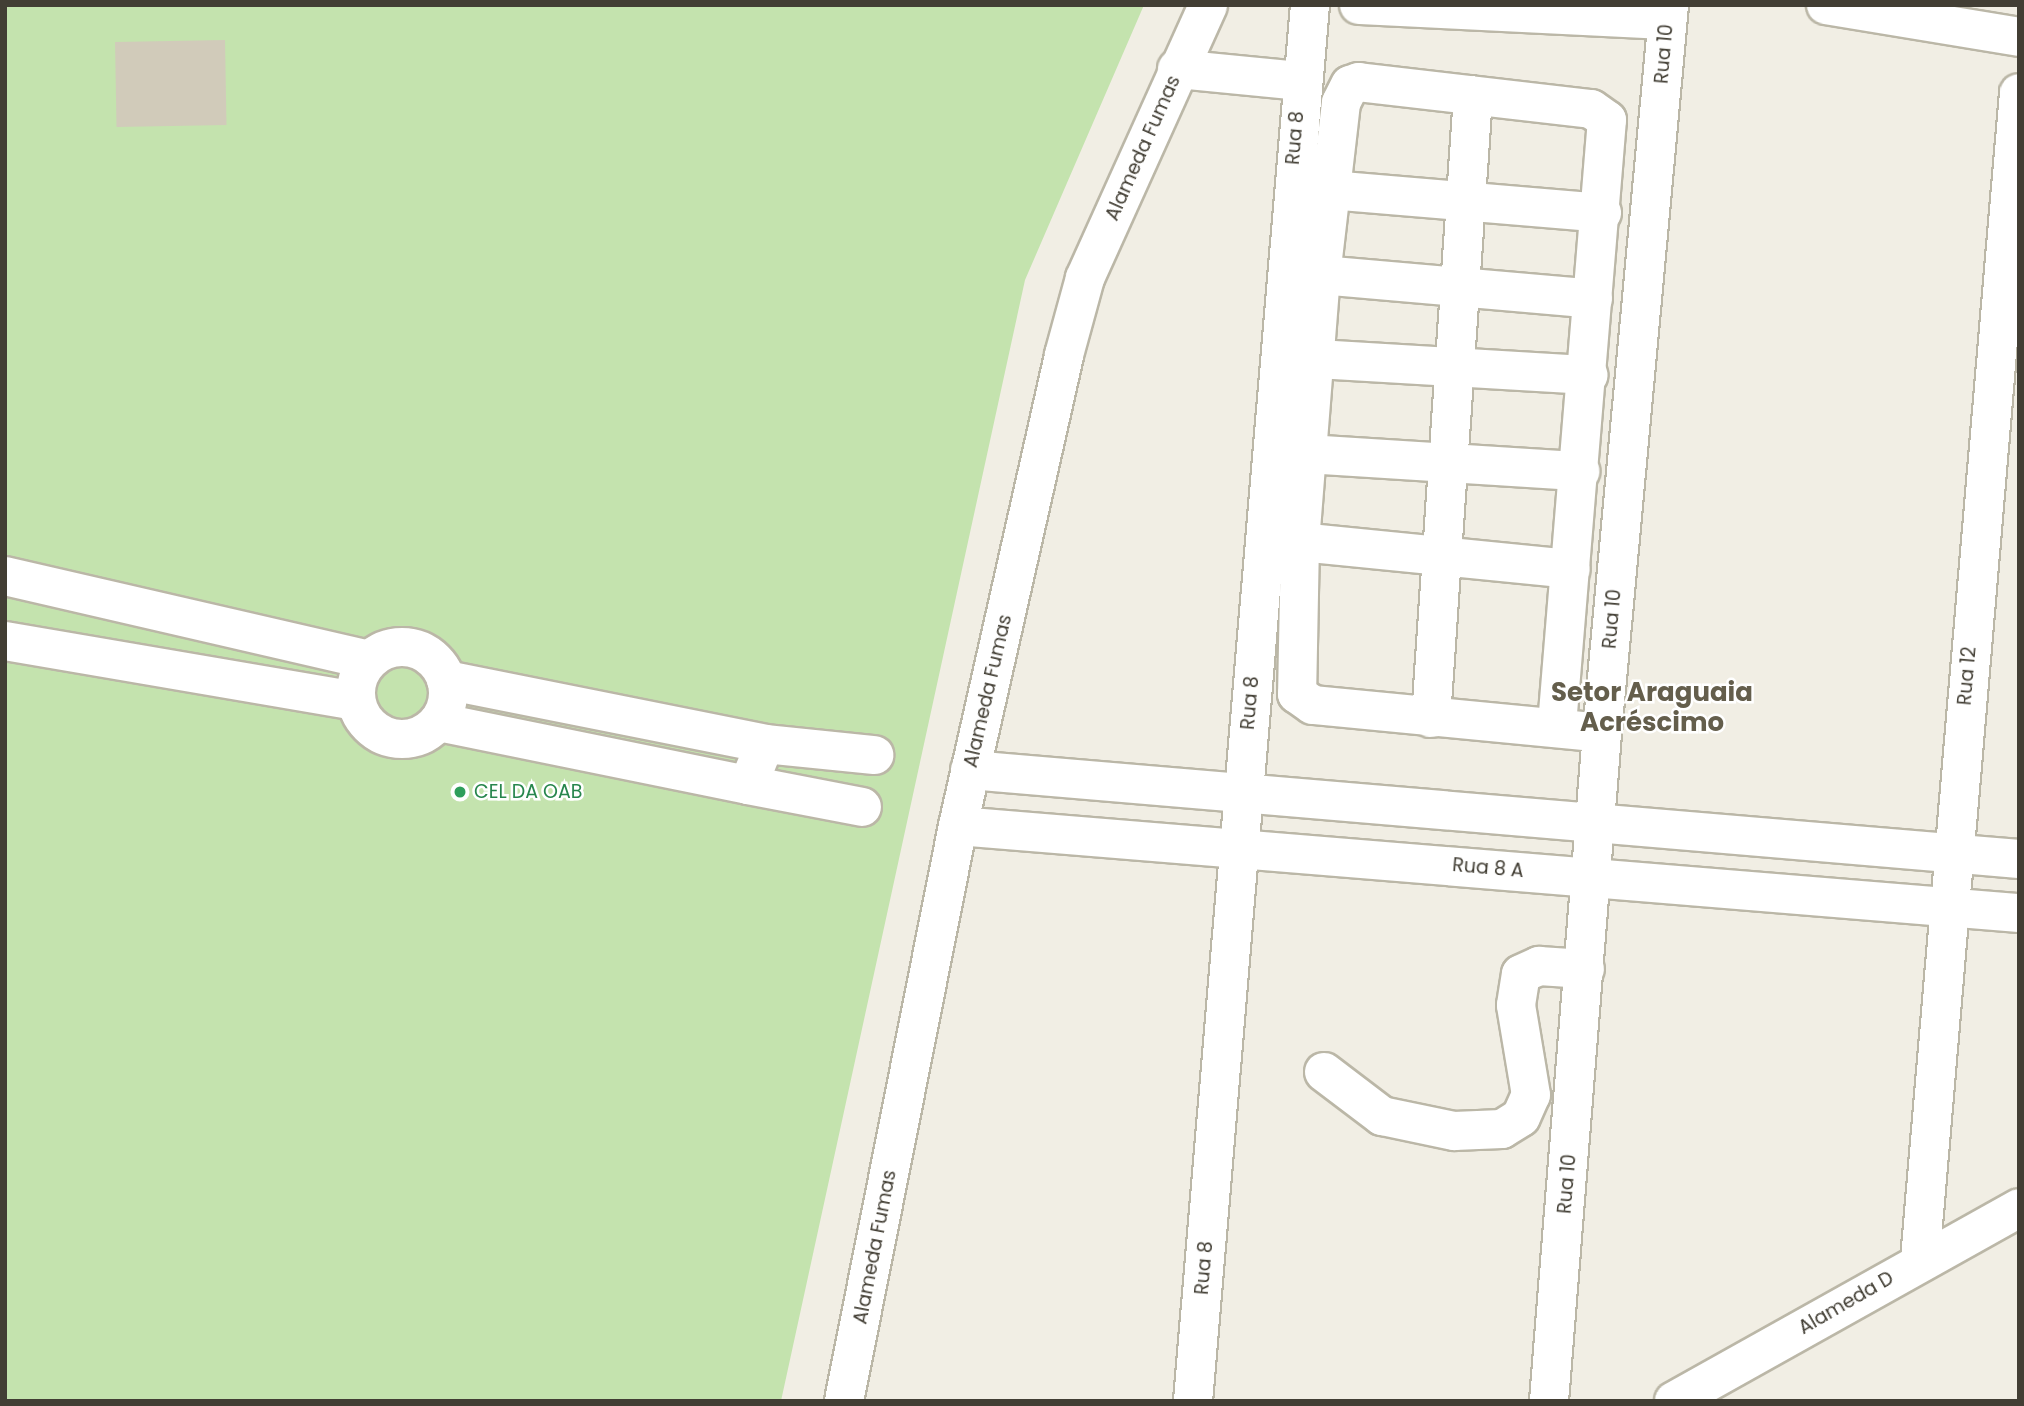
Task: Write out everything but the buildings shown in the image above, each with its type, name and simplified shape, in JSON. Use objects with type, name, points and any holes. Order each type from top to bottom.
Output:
[{"type":"street","name":"Alameda Fumas","points":[[844,1401],[958,825],[1086,278],[1177,69],[1208,5]]},
{"type":"street","name":"Rua 8","points":[[1193,1401],[1241,849],[1243,790],[1300,81],[1310,5]]},
{"type":"street","points":[[1359,5],[1668,13]]},
{"type":"street","points":[[1826,5],[2019,37]]},
{"type":"street","name":"Rua 10","points":[[1549,1401],[1593,877],[1602,733],[1668,13]]},
{"type":"street","points":[[1177,69],[1300,81]]},
{"type":"street","points":[[1557,725],[1609,130],[1601,112],[1370,82],[1350,85],[1341,103],[1321,275],[1317,359],[1306,454],[1300,542],[1297,694],[1313,705],[1431,718],[1557,725],[1602,733]]},
{"type":"street","name":"Rua 12","points":[[1920,1260],[1951,854],[2019,93]]},
{"type":"street","points":[[1431,718],[1455,369],[1462,202],[1473,95]]},
{"type":"street","points":[[1331,190],[1602,213]]},
{"type":"street","points":[[1321,275],[1460,284],[1593,299]]},
{"type":"street","points":[[1317,359],[1589,375]]},
{"type":"street","points":[[1306,454],[1580,471]]},
{"type":"street","points":[[1300,542],[1571,569]]},
{"type":"street","points":[[5,576],[369,660],[398,647],[414,649],[428,655],[446,680],[445,709],[438,722],[414,738],[384,736],[361,716],[356,701],[356,686],[369,660]]},
{"type":"street","points":[[5,641],[356,701]]},
{"type":"street","points":[[446,680],[765,744],[874,755]]},
{"type":"street","points":[[438,722],[862,807]]},
{"type":"street","points":[[748,785],[765,744]]},
{"type":"street","points":[[970,770],[1243,790],[1595,826],[2019,859]]},
{"type":"street","name":"Rua 8 A","points":[[958,825],[2019,912]]},
{"type":"street","points":[[1324,1072],[1382,1115],[1454,1130],[1502,1129],[1521,1117],[1531,1096],[1516,1005],[1521,974],[1539,966],[1585,969]]},
{"type":"street","name":"Alameda D","points":[[1690,1397],[1920,1260],[2019,1208]]},
{"type":"green space","name":"CEL DA OAB","points":[[5,5],[1144,5],[1025,280],[781,1401],[5,1401]]},
{"type":"place","name":"CEL DA OAB","points":[[460,792]]},
{"type":"district","name":"Setor Araguaia Acréscimo","points":[[1652,708]]}]
